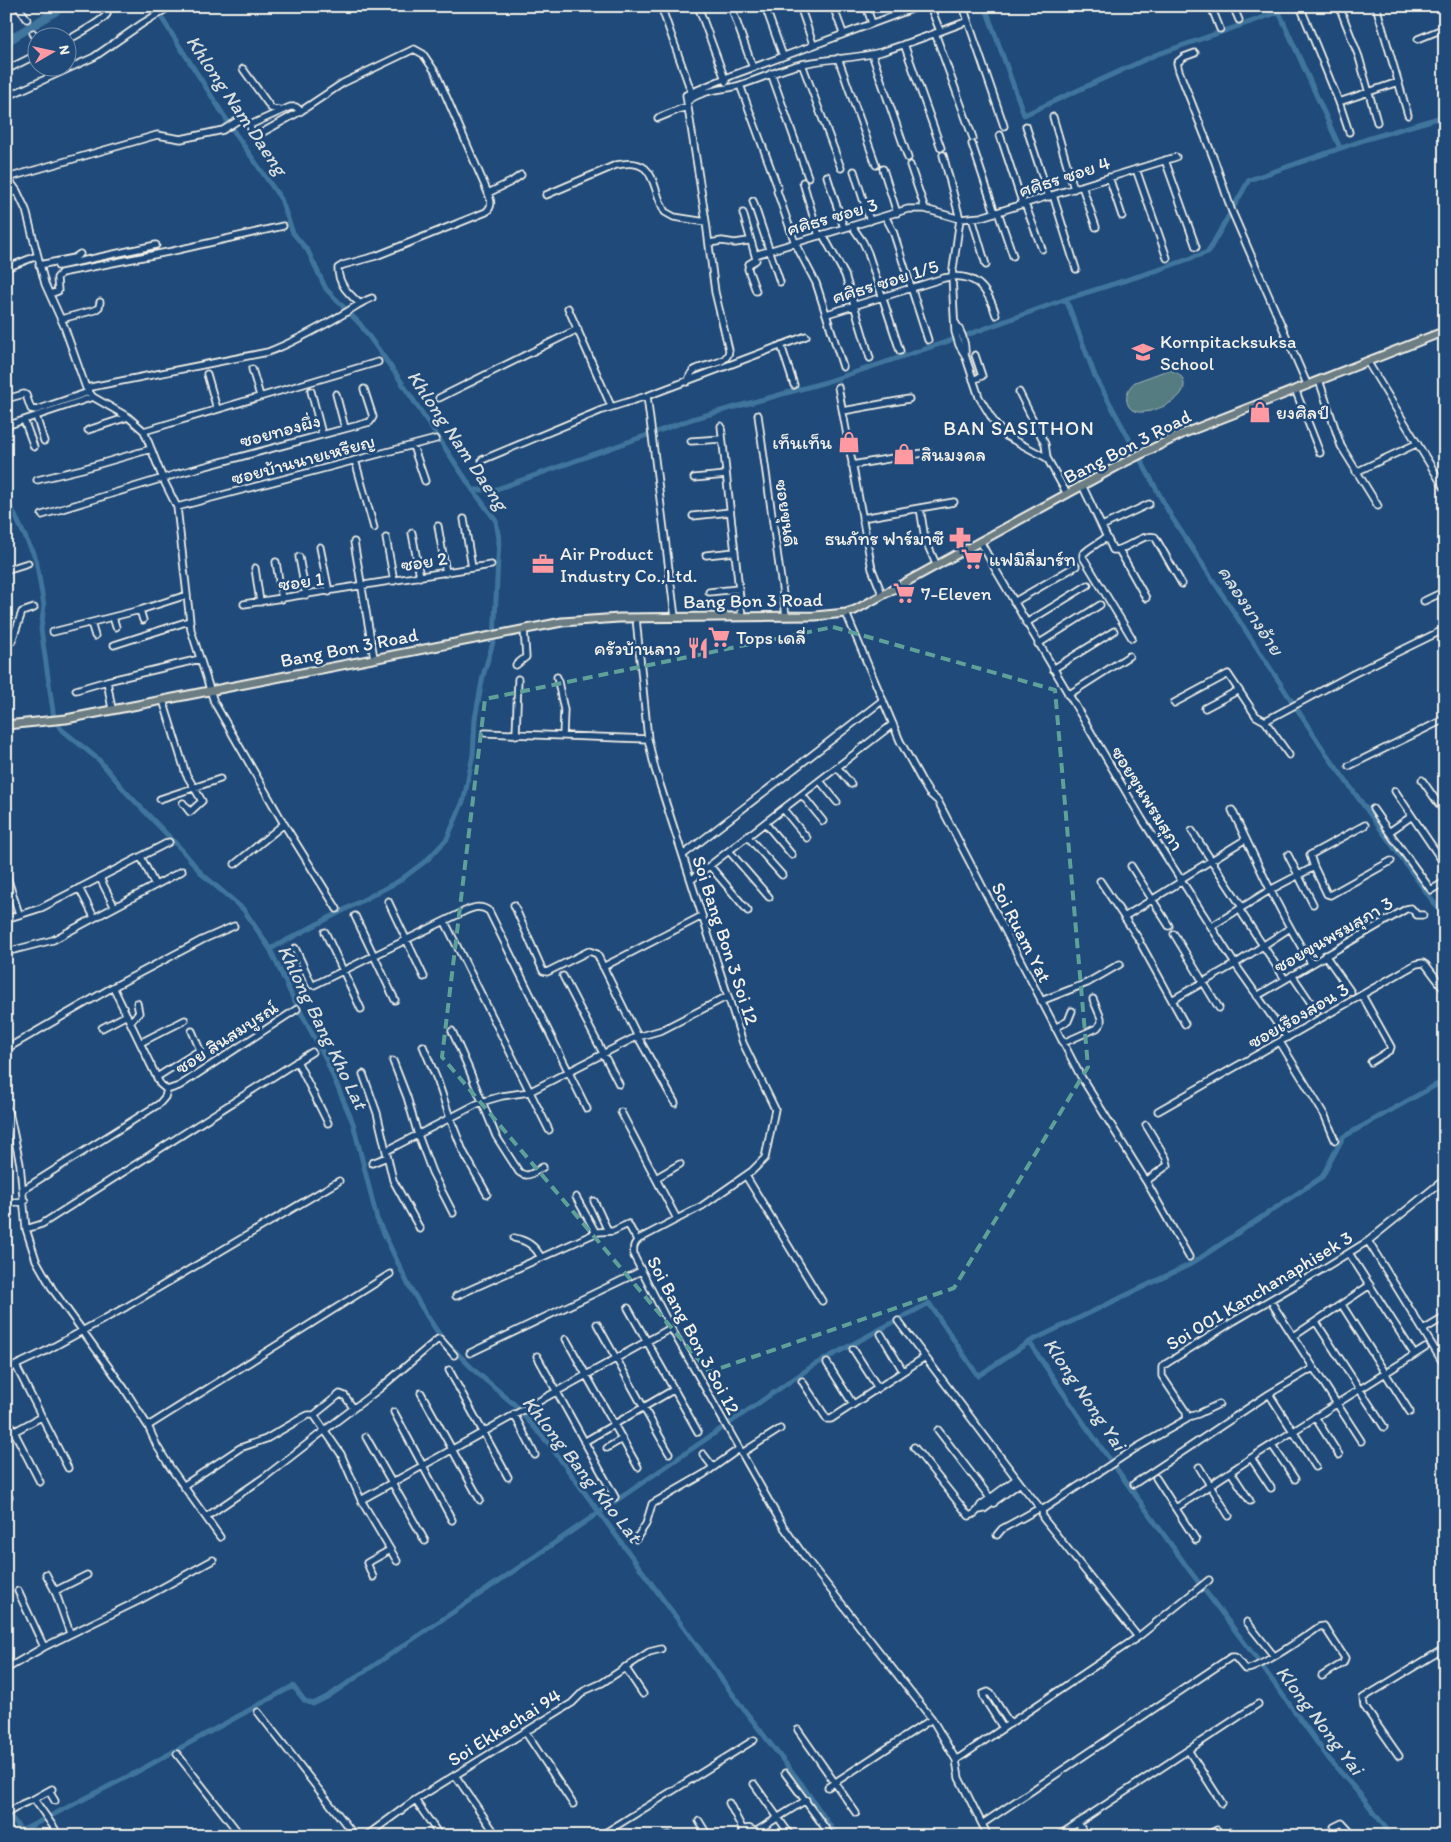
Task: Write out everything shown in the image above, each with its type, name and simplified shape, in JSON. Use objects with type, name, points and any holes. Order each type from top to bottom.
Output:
[{"type":"main road","name":"Bang Bon 3 Road","points":[[6,725],[66,719],[490,635],[581,620],[815,616],[846,613],[1127,461],[1182,434],[1445,331]]},
{"type":"street","points":[[18,6],[27,19]]},
{"type":"street","points":[[78,34],[103,18],[107,14],[108,6]]},
{"type":"street","points":[[6,97],[94,57],[171,6]]},
{"type":"street","points":[[698,6],[728,87]]},
{"type":"street","points":[[731,6],[753,68]]},
{"type":"street","points":[[766,6],[783,56]]},
{"type":"street","points":[[800,6],[813,44]]},
{"type":"street","points":[[833,6],[843,33]]},
{"type":"street","points":[[866,6],[872,23]]},
{"type":"street","points":[[899,6],[902,13]]},
{"type":"street","points":[[693,94],[725,79],[813,44],[920,6]]},
{"type":"street","points":[[930,6],[997,213],[1013,256]]},
{"type":"street","points":[[962,6],[1004,126]]},
{"type":"street","points":[[1211,6],[1220,29]]},
{"type":"street","points":[[1233,6],[1239,20]]},
{"type":"street","points":[[1300,6],[1339,102],[1349,132]]},
{"type":"street","points":[[1339,6],[1359,57],[1377,122]]},
{"type":"street","points":[[1376,6],[1408,115]]},
{"type":"street","points":[[662,9],[693,94]]},
{"type":"street","points":[[687,382],[694,370],[724,360],[729,354],[715,292],[686,94],[740,85],[802,64],[872,54],[968,21]]},
{"type":"street","points":[[1418,39],[1445,28]]},
{"type":"street","points":[[904,44],[942,152],[960,219],[952,276],[955,322],[979,397],[1001,432],[1048,458]]},
{"type":"street","points":[[250,124],[252,135],[256,136],[301,111],[343,83],[414,49],[423,54],[436,73],[492,205],[486,212],[376,256],[338,268],[338,275],[344,289],[357,304]]},
{"type":"street","points":[[1195,53],[1184,57],[1177,64],[1232,209],[1307,384]]},
{"type":"street","points":[[872,54],[908,158]]},
{"type":"street","points":[[838,58],[876,165]]},
{"type":"street","points":[[6,70],[28,59]]},
{"type":"street","points":[[802,64],[841,168]]},
{"type":"street","points":[[243,69],[271,108],[279,110]]},
{"type":"street","points":[[771,74],[808,177]]},
{"type":"street","points":[[1339,102],[1398,82]]},
{"type":"street","points":[[740,85],[795,243],[816,283],[843,368]]},
{"type":"street","points":[[658,118],[688,105]]},
{"type":"street","points":[[250,124],[279,110],[290,107],[296,107],[301,111]]},
{"type":"street","points":[[1053,117],[1074,189]]},
{"type":"street","points":[[250,124],[240,119],[228,128],[181,139],[157,134],[7,177],[26,210],[39,266],[89,392],[128,417],[144,431],[163,479],[177,507],[189,621],[210,691],[232,735],[337,909]]},
{"type":"street","points":[[1026,126],[1076,269]]},
{"type":"street","points":[[1000,135],[1042,249]]},
{"type":"street","name":"ศศิธร ซอย 4","points":[[960,219],[997,213],[1176,157]]},
{"type":"street","points":[[1165,160],[1196,247]]},
{"type":"street","points":[[546,195],[616,165],[626,163],[639,164],[648,171],[665,212],[674,217],[706,222]]},
{"type":"street","points":[[910,165],[925,209]]},
{"type":"street","points":[[883,169],[897,213]]},
{"type":"street","points":[[1136,169],[1167,258]]},
{"type":"street","points":[[854,171],[870,220]]},
{"type":"street","points":[[488,193],[521,175]]},
{"type":"street","points":[[828,176],[844,228]]},
{"type":"street","points":[[1109,178],[1122,216]]},
{"type":"street","points":[[802,182],[821,235],[845,275],[870,358]]},
{"type":"street","points":[[1082,186],[1096,227]]},
{"type":"street","points":[[6,194],[17,192]]},
{"type":"street","points":[[753,202],[780,282]]},
{"type":"street","name":"ศศิธร ซอย 3","points":[[756,255],[908,209],[925,209],[960,219]]},
{"type":"street","points":[[743,213],[756,255],[756,260],[748,266],[756,291]]},
{"type":"street","points":[[885,216],[893,231],[928,340]]},
{"type":"street","points":[[972,218],[986,266]]},
{"type":"street","points":[[50,294],[58,291],[57,278],[61,273],[173,251],[283,226]]},
{"type":"street","points":[[852,226],[868,253],[900,351]]},
{"type":"street","points":[[709,243],[722,241],[735,244],[748,241]]},
{"type":"street","points":[[56,262],[58,266],[156,245]]},
{"type":"street","points":[[39,266],[77,257],[80,254]]},
{"type":"street","points":[[6,268],[37,256]]},
{"type":"street","points":[[952,276],[967,277],[982,286],[994,305],[996,315]]},
{"type":"street","name":"ศศิธร ซอย 1/5","points":[[827,314],[952,276]]},
{"type":"street","points":[[6,399],[24,394],[31,409],[36,410],[89,392],[149,376],[207,363],[256,356],[286,344],[346,312],[357,304],[372,298]]},
{"type":"street","points":[[61,319],[95,310],[99,307],[100,302]]},
{"type":"street","points":[[568,308],[611,406]]},
{"type":"street","points":[[439,398],[578,329]]},
{"type":"street","points":[[482,460],[611,406],[687,382],[806,336]]},
{"type":"street","points":[[781,345],[794,385]]},
{"type":"street","points":[[974,380],[982,376],[975,355]]},
{"type":"street","points":[[1367,361],[1445,489]]},
{"type":"street","points":[[144,431],[378,362]]},
{"type":"street","points":[[252,369],[260,396]]},
{"type":"street","points":[[207,374],[217,409]]},
{"type":"street","points":[[1318,380],[1342,446],[1378,506]]},
{"type":"street","points":[[838,387],[872,569],[882,594]]},
{"type":"street","name":"ซอยทองผึ่ง","points":[[42,515],[180,473],[372,420],[374,417],[364,389]]},
{"type":"street","points":[[1295,389],[1320,452]]},
{"type":"street","points":[[310,391],[322,434]]},
{"type":"street","points":[[6,426],[36,416],[89,392]]},
{"type":"street","points":[[1019,392],[1044,444],[1048,458],[1067,494]]},
{"type":"street","points":[[336,394],[345,428]]},
{"type":"street","points":[[647,396],[675,617]]},
{"type":"street","points":[[843,411],[909,399]]},
{"type":"street","name":"ซอยขุนดี","points":[[758,415],[786,616]]},
{"type":"street","points":[[36,416],[44,441]]},
{"type":"street","points":[[88,430],[128,417]]},
{"type":"street","points":[[24,420],[34,447]]},
{"type":"street","points":[[721,426],[742,617]]},
{"type":"street","name":"ซอยบ้านนายเหรียญ","points":[[177,507],[436,439]]},
{"type":"street","points":[[690,441],[722,439]]},
{"type":"street","points":[[1356,472],[1416,444]]},
{"type":"street","points":[[413,446],[426,481]]},
{"type":"street","points":[[37,480],[151,449]]},
{"type":"street","points":[[852,465],[929,452]]},
{"type":"street","points":[[355,460],[374,528]]},
{"type":"street","points":[[694,478],[726,475]]},
{"type":"street","points":[[1082,485],[1113,550],[1119,550],[1149,536],[1155,536],[1182,584]]},
{"type":"street","points":[[862,518],[954,502]]},
{"type":"street","points":[[1102,526],[1149,504]]},
{"type":"street","points":[[920,508],[925,539],[936,564]]},
{"type":"street","points":[[693,516],[730,512]]},
{"type":"street","points":[[464,520],[472,568]]},
{"type":"street","points":[[438,526],[446,573]]},
{"type":"street","points":[[412,533],[420,577]]},
{"type":"street","points":[[386,538],[394,581]]},
{"type":"street","points":[[1107,538],[1085,552],[1083,557],[1132,638]]},
{"type":"street","name":"ซอยขุนพรมสุภา","points":[[980,541],[1038,644],[1132,803],[1235,964],[1287,1038]]},
{"type":"street","points":[[354,542],[374,658]]},
{"type":"street","points":[[320,547],[328,592]]},
{"type":"street","points":[[1119,550],[1146,598]]},
{"type":"street","points":[[706,555],[734,552]]},
{"type":"street","points":[[299,557],[306,595]]},
{"type":"street","points":[[276,562],[282,599]]},
{"type":"street","points":[[6,570],[28,563]]},
{"type":"street","name":"ซอย 2","points":[[362,586],[491,565]]},
{"type":"street","points":[[1014,602],[1076,566]]},
{"type":"street","points":[[255,568],[260,602]]},
{"type":"street","points":[[1026,623],[1088,585]]},
{"type":"street","name":"ซอย 1","points":[[244,604],[362,586]]},
{"type":"street","points":[[709,592],[738,589]]},
{"type":"street","points":[[1424,601],[1445,591]]},
{"type":"street","points":[[54,632],[140,610],[187,595]]},
{"type":"street","points":[[1038,644],[1100,605]]},
{"type":"street","points":[[6,645],[12,641],[22,612],[34,608]]},
{"type":"street","points":[[140,610],[143,620]]},
{"type":"street","name":"Soi Ruam Yat","points":[[846,613],[893,724],[923,783],[929,794],[938,802],[1080,1075],[1146,1181],[1189,1257]]},
{"type":"street","points":[[113,617],[116,627]]},
{"type":"street","name":"Soi Bang Bon 3 Soi 12","points":[[636,618],[648,739],[654,769],[743,1043],[775,1109],[765,1158],[746,1176],[702,1206],[637,1240],[634,1256],[721,1419],[791,1539],[932,1719],[956,1760]]},
{"type":"street","points":[[114,645],[189,621]]},
{"type":"street","points":[[91,623],[95,636]]},
{"type":"street","points":[[1266,721],[1445,628]]},
{"type":"street","points":[[516,665],[526,658],[524,629]]},
{"type":"street","points":[[1053,669],[1114,631]]},
{"type":"street","points":[[1068,695],[1129,656]]},
{"type":"street","points":[[76,690],[200,659]]},
{"type":"street","points":[[1174,703],[1226,674],[1231,677],[1256,716],[1266,721],[1289,755]]},
{"type":"street","points":[[557,677],[564,710],[563,736]]},
{"type":"street","points":[[516,734],[518,679]]},
{"type":"street","points":[[106,681],[112,709]]},
{"type":"street","points":[[1205,708],[1239,690]]},
{"type":"street","points":[[163,700],[186,774],[202,802],[190,812],[183,803]]},
{"type":"street","points":[[683,855],[883,700]]},
{"type":"street","points":[[1349,766],[1445,719]]},
{"type":"street","points":[[691,880],[893,724]]},
{"type":"street","points":[[485,733],[648,739]]},
{"type":"street","points":[[838,768],[851,784]]},
{"type":"street","points":[[160,798],[220,779]]},
{"type":"street","points":[[1422,780],[1445,813]]},
{"type":"street","points":[[820,781],[837,802]]},
{"type":"street","points":[[1395,791],[1445,865]]},
{"type":"street","points":[[802,795],[823,821]]},
{"type":"street","points":[[784,809],[807,838]]},
{"type":"street","points":[[1373,809],[1431,890],[1445,882]]},
{"type":"street","points":[[1232,810],[1270,890],[1311,963]]},
{"type":"street","points":[[1389,832],[1412,816]]},
{"type":"street","points":[[765,823],[792,855]]},
{"type":"street","points":[[235,864],[284,824]]},
{"type":"street","points":[[1365,825],[1311,853],[1310,856],[1314,867],[1329,895],[1391,861]]},
{"type":"street","points":[[1192,831],[1285,979]]},
{"type":"street","points":[[748,837],[782,875]]},
{"type":"street","points":[[1124,917],[1246,839]]},
{"type":"street","points":[[6,918],[41,908],[169,842]]},
{"type":"street","points":[[729,851],[769,897]]},
{"type":"street","points":[[1288,854],[1313,904]]},
{"type":"street","points":[[141,857],[155,885]]},
{"type":"street","points":[[710,866],[748,911]]},
{"type":"street","points":[[1130,866],[1169,926]]},
{"type":"street","points":[[1212,926],[1270,890],[1314,867]]},
{"type":"street","points":[[6,952],[53,940],[182,871]]},
{"type":"street","points":[[6,874],[19,914]]},
{"type":"street","points":[[100,878],[114,906]]},
{"type":"street","points":[[1100,881],[1141,944],[1185,1024]]},
{"type":"street","points":[[79,888],[94,917]]},
{"type":"street","points":[[388,901],[424,977]]},
{"type":"street","points":[[514,906],[543,971],[547,972],[589,951],[596,954],[638,1037],[675,1102]]},
{"type":"street","points":[[295,948],[313,985],[474,907],[486,909],[489,911],[587,1109]]},
{"type":"street","name":"ซอยขุนพรมสุภา 3","points":[[1257,996],[1410,907],[1417,915],[1423,915]]},
{"type":"street","points":[[355,916],[395,1000]]},
{"type":"street","points":[[603,966],[702,916]]},
{"type":"street","points":[[445,922],[549,1130]]},
{"type":"street","points":[[6,1049],[113,987],[202,940],[234,926]]},
{"type":"street","points":[[1172,1000],[1235,964],[1290,928]]},
{"type":"street","points":[[324,932],[361,1009]]},
{"type":"street","points":[[1174,934],[1219,1008]]},
{"type":"street","points":[[1325,955],[1351,992]]},
{"type":"street","name":"ซอยเรืองสอน 3","points":[[1158,1111],[1420,963],[1426,965],[1445,990]]},
{"type":"street","points":[[1041,1001],[1087,983],[1120,964]]},
{"type":"street","points":[[1292,975],[1317,1012]]},
{"type":"street","points":[[563,976],[619,1084]]},
{"type":"street","name":"ซอย สินสมบูรณ์","points":[[113,987],[160,1084],[167,1090],[179,1086],[297,1009]]},
{"type":"street","points":[[1362,995],[1391,1047],[1390,1050],[1371,1062]]},
{"type":"street","points":[[372,1163],[418,1135],[481,1102],[502,1096],[530,1092],[638,1037],[662,1030],[728,996]]},
{"type":"street","points":[[1063,1043],[1097,1028],[1101,1024],[1101,1018],[1093,999]]},
{"type":"street","points":[[130,1022],[139,1012],[137,1003]]},
{"type":"street","points":[[1055,1028],[1068,1021],[1072,1011]]},
{"type":"street","points":[[102,1028],[126,1015]]},
{"type":"street","points":[[140,1043],[185,1020]]},
{"type":"street","points":[[157,1077],[200,1050],[192,1031]]},
{"type":"street","points":[[452,1031],[496,1136],[519,1172],[524,1176],[528,1176],[543,1167]]},
{"type":"street","points":[[1280,1042],[1325,1116],[1334,1140]]},
{"type":"street","points":[[423,1046],[463,1151],[487,1194]]},
{"type":"street","points":[[26,1229],[42,1224],[312,1052]]},
{"type":"street","points":[[298,1061],[328,1123]]},
{"type":"street","points":[[393,1061],[432,1172],[453,1213]]},
{"type":"street","points":[[363,1074],[377,1113],[393,1180],[420,1229]]},
{"type":"street","points":[[24,1188],[159,1104],[165,1097],[167,1090]]},
{"type":"street","points":[[6,1107],[24,1188],[26,1229],[36,1260],[53,1290],[124,1388],[148,1426],[157,1446],[220,1537]]},
{"type":"street","points":[[621,1112],[677,1219]]},
{"type":"street","points":[[1146,1125],[1166,1158],[1168,1165],[1146,1181]]},
{"type":"street","points":[[656,1178],[680,1164]]},
{"type":"street","points":[[746,1176],[822,1301]]},
{"type":"street","name":"Soi 001 Kanchanaphisek 3","points":[[1188,1417],[1162,1376],[1162,1367],[1234,1321],[1349,1253],[1445,1179]]},
{"type":"street","points":[[6,1370],[42,1353],[126,1307],[339,1182]]},
{"type":"street","points":[[576,1197],[596,1233]]},
{"type":"street","points":[[6,1203],[25,1201]]},
{"type":"street","points":[[594,1201],[608,1231]]},
{"type":"street","points":[[456,1296],[596,1233],[613,1231],[628,1224],[637,1240]]},
{"type":"street","points":[[514,1238],[520,1239],[535,1249],[541,1258]]},
{"type":"street","points":[[1368,1240],[1445,1366]]},
{"type":"street","points":[[1349,1253],[1414,1354]]},
{"type":"street","points":[[470,1354],[641,1271]]},
{"type":"street","points":[[148,1426],[390,1274]]},
{"type":"street","points":[[1294,1336],[1370,1285]]},
{"type":"street","points":[[1273,1305],[1361,1441]]},
{"type":"street","points":[[1342,1305],[1410,1412]]},
{"type":"street","points":[[628,1308],[698,1432]]},
{"type":"street","points":[[1423,1330],[1445,1317]]},
{"type":"street","points":[[898,1321],[1041,1509],[1043,1518],[1138,1637]]},
{"type":"street","points":[[1316,1322],[1384,1427]]},
{"type":"street","points":[[597,1324],[669,1454]]},
{"type":"street","points":[[361,1500],[671,1328]]},
{"type":"street","points":[[881,1334],[903,1371]]},
{"type":"street","points":[[206,1518],[266,1476],[438,1338],[454,1355]]},
{"type":"street","points":[[566,1339],[638,1467]]},
{"type":"street","points":[[1176,1508],[1336,1403],[1425,1348]]},
{"type":"street","points":[[853,1349],[878,1388]]},
{"type":"street","points":[[537,1356],[614,1496]]},
{"type":"street","points":[[802,1381],[827,1419],[831,1419],[925,1357]]},
{"type":"street","points":[[827,1363],[854,1404]]},
{"type":"street","points":[[17,1368],[68,1468]]},
{"type":"street","points":[[1134,1484],[1269,1394],[1313,1368]]},
{"type":"street","points":[[449,1370],[508,1477]]},
{"type":"street","points":[[584,1442],[673,1390]]},
{"type":"street","points":[[421,1393],[480,1500]]},
{"type":"street","points":[[184,1486],[240,1448],[266,1439],[308,1415],[314,1415],[340,1394],[344,1396],[353,1408]]},
{"type":"street","points":[[1269,1394],[1316,1467]]},
{"type":"street","points":[[997,1535],[1002,1529],[1041,1509],[1117,1460],[1185,1421],[1188,1417],[1219,1404]]},
{"type":"street","points":[[394,1412],[452,1520]]},
{"type":"street","points":[[516,1413],[535,1455]]},
{"type":"street","points":[[314,1415],[341,1454],[361,1500],[397,1561]]},
{"type":"street","points":[[6,1416],[40,1482]]},
{"type":"street","points":[[6,1436],[41,1417]]},
{"type":"street","points":[[1315,1417],[1339,1455]]},
{"type":"street","points":[[636,1538],[646,1524],[652,1504],[780,1429]]},
{"type":"street","points":[[938,1430],[992,1500]]},
{"type":"street","points":[[366,1437],[425,1541]]},
{"type":"street","points":[[607,1448],[622,1440]]},
{"type":"street","points":[[1272,1445],[1295,1479]]},
{"type":"street","points":[[914,1447],[965,1514],[969,1516],[984,1509],[992,1500],[1018,1481]]},
{"type":"street","points":[[703,1454],[713,1468]]},
{"type":"street","points":[[1251,1458],[1271,1488]]},
{"type":"street","points":[[1198,1467],[1229,1516]]},
{"type":"street","points":[[1231,1472],[1250,1500]]},
{"type":"street","points":[[1156,1478],[1196,1540]]},
{"type":"street","points":[[373,1577],[367,1563],[390,1550]]},
{"type":"street","points":[[6,1658],[8,1668],[70,1633],[138,1601],[213,1560]]},
{"type":"street","points":[[46,1574],[55,1591],[70,1633]]},
{"type":"street","points":[[55,1591],[87,1574]]},
{"type":"street","points":[[988,1836],[959,1778],[956,1760],[1138,1637],[1205,1584]]},
{"type":"street","points":[[18,1591],[44,1647]]},
{"type":"street","points":[[1247,1622],[1274,1656]]},
{"type":"street","points":[[982,1824],[1229,1658],[1235,1657],[1246,1670],[1265,1662],[1319,1627],[1325,1626],[1345,1658],[1343,1663],[1322,1676]]},
{"type":"street","name":"Soi Ekkachai 94","points":[[366,1836],[416,1800],[572,1703],[584,1691],[602,1683],[649,1652],[661,1648]]},
{"type":"street","points":[[1399,1756],[1364,1706],[1363,1698],[1445,1648]]},
{"type":"street","points":[[625,1667],[643,1694]]},
{"type":"street","points":[[1003,1728],[984,1698],[983,1694],[985,1692],[991,1694],[1010,1724]]},
{"type":"street","points":[[1058,1836],[1258,1704]]},
{"type":"street","points":[[258,1712],[355,1836]]},
{"type":"street","points":[[828,1787],[932,1719]]},
{"type":"street","points":[[798,1730],[856,1812]]},
{"type":"street","points":[[526,1733],[573,1804]]},
{"type":"street","points":[[600,1836],[754,1740]]},
{"type":"street","points":[[1188,1750],[1222,1803]]},
{"type":"street","points":[[177,1754],[242,1836]]},
{"type":"street","points":[[785,1772],[830,1836]]},
{"type":"street","points":[[455,1775],[498,1836]]},
{"type":"street","points":[[754,1784],[791,1836]]},
{"type":"street","points":[[6,1814],[50,1790],[55,1801]]},
{"type":"street","points":[[34,1798],[55,1828]]},
{"type":"street","points":[[416,1800],[440,1836]]},
{"type":"street","points":[[729,1803],[742,1833],[748,1828],[756,1834],[806,1800]]},
{"type":"street","points":[[699,1821],[708,1836]]},
{"type":"street","points":[[1078,1822],[1086,1836]]},
{"type":"street","points":[[1336,1836],[1334,1828],[1342,1823],[1354,1836]]},
{"type":"street","points":[[1206,1836],[1217,1830]]},
{"type":"highlighted area","points":[[833,627],[1055,690],[1088,1067],[954,1288],[709,1372],[442,1057],[485,699]]},
{"type":"green space","points":[[1168,370],[1176,372],[1182,378],[1184,384],[1180,395],[1169,404],[1155,410],[1137,412],[1132,410],[1127,402],[1128,391],[1131,386],[1135,382]]},
{"type":"waterway","points":[[6,42],[64,6]]},
{"type":"waterway","name":"Khlong Nam Daeng","points":[[154,6],[237,136],[281,199],[293,233],[308,251],[326,289],[360,324],[396,374],[473,490],[496,521],[499,539],[494,639],[483,676],[475,719],[473,755],[464,799],[447,839],[427,860],[399,881],[270,949]]},
{"type":"waterway","points":[[985,6],[1024,115],[1155,55],[1279,12],[1340,148]]},
{"type":"waterway","points":[[473,490],[494,490],[692,419],[826,382],[1208,252],[1249,180],[1367,139],[1445,116]]},
{"type":"waterway","name":"คลองบางอ้าย","points":[[1066,299],[1095,376],[1171,516],[1325,752],[1445,918]]},
{"type":"waterway","name":"Khlong Bang Kho Lat","points":[[6,497],[36,559],[44,606],[41,629],[54,718],[61,729],[99,760],[202,874],[244,910],[270,949],[293,998],[324,1055],[353,1123],[377,1219],[408,1284],[443,1340]]},
{"type":"waterway","name":"Klong Nong Yai","points":[[1392,1836],[1363,1798],[1329,1759],[1190,1571],[1085,1425],[1029,1342],[1191,1264],[1322,1177],[1343,1137],[1445,1080]]},
{"type":"waterway","points":[[21,1831],[133,1774],[293,1686],[305,1701],[313,1704],[327,1697],[814,1365],[929,1303],[978,1376],[1029,1342]]},
{"type":"waterway","name":"Khlong Bang Kho Lat","points":[[451,1347],[475,1371],[515,1405],[549,1444],[742,1707],[800,1782],[837,1836]]},
{"type":"waterway","points":[[6,1810],[25,1836]]},
{"type":"place","name":"Kornpitacksuksa School","points":[[1143,352]]},
{"type":"place","name":"ยงศิลป์","points":[[1260,412]]},
{"type":"place","name":"เท็นเท็น","points":[[849,442]]},
{"type":"place","name":"สินมงคล","points":[[904,454]]},
{"type":"place","name":"ธนภัทร ฟาร์มาซี","points":[[960,538]]},
{"type":"place","name":"แฟมิลี่มาร์ท","points":[[972,559]]},
{"type":"place","name":"Air Product Industry Co.,Ltd.","points":[[543,564]]},
{"type":"place","name":"7-Eleven","points":[[904,593]]},
{"type":"place","name":"Tops เดลี่","points":[[719,637]]},
{"type":"place","name":"ครัวบ้านลาว","points":[[698,648]]},
{"type":"district","name":"BAN SASITHON","points":[[1019,428]]}]
